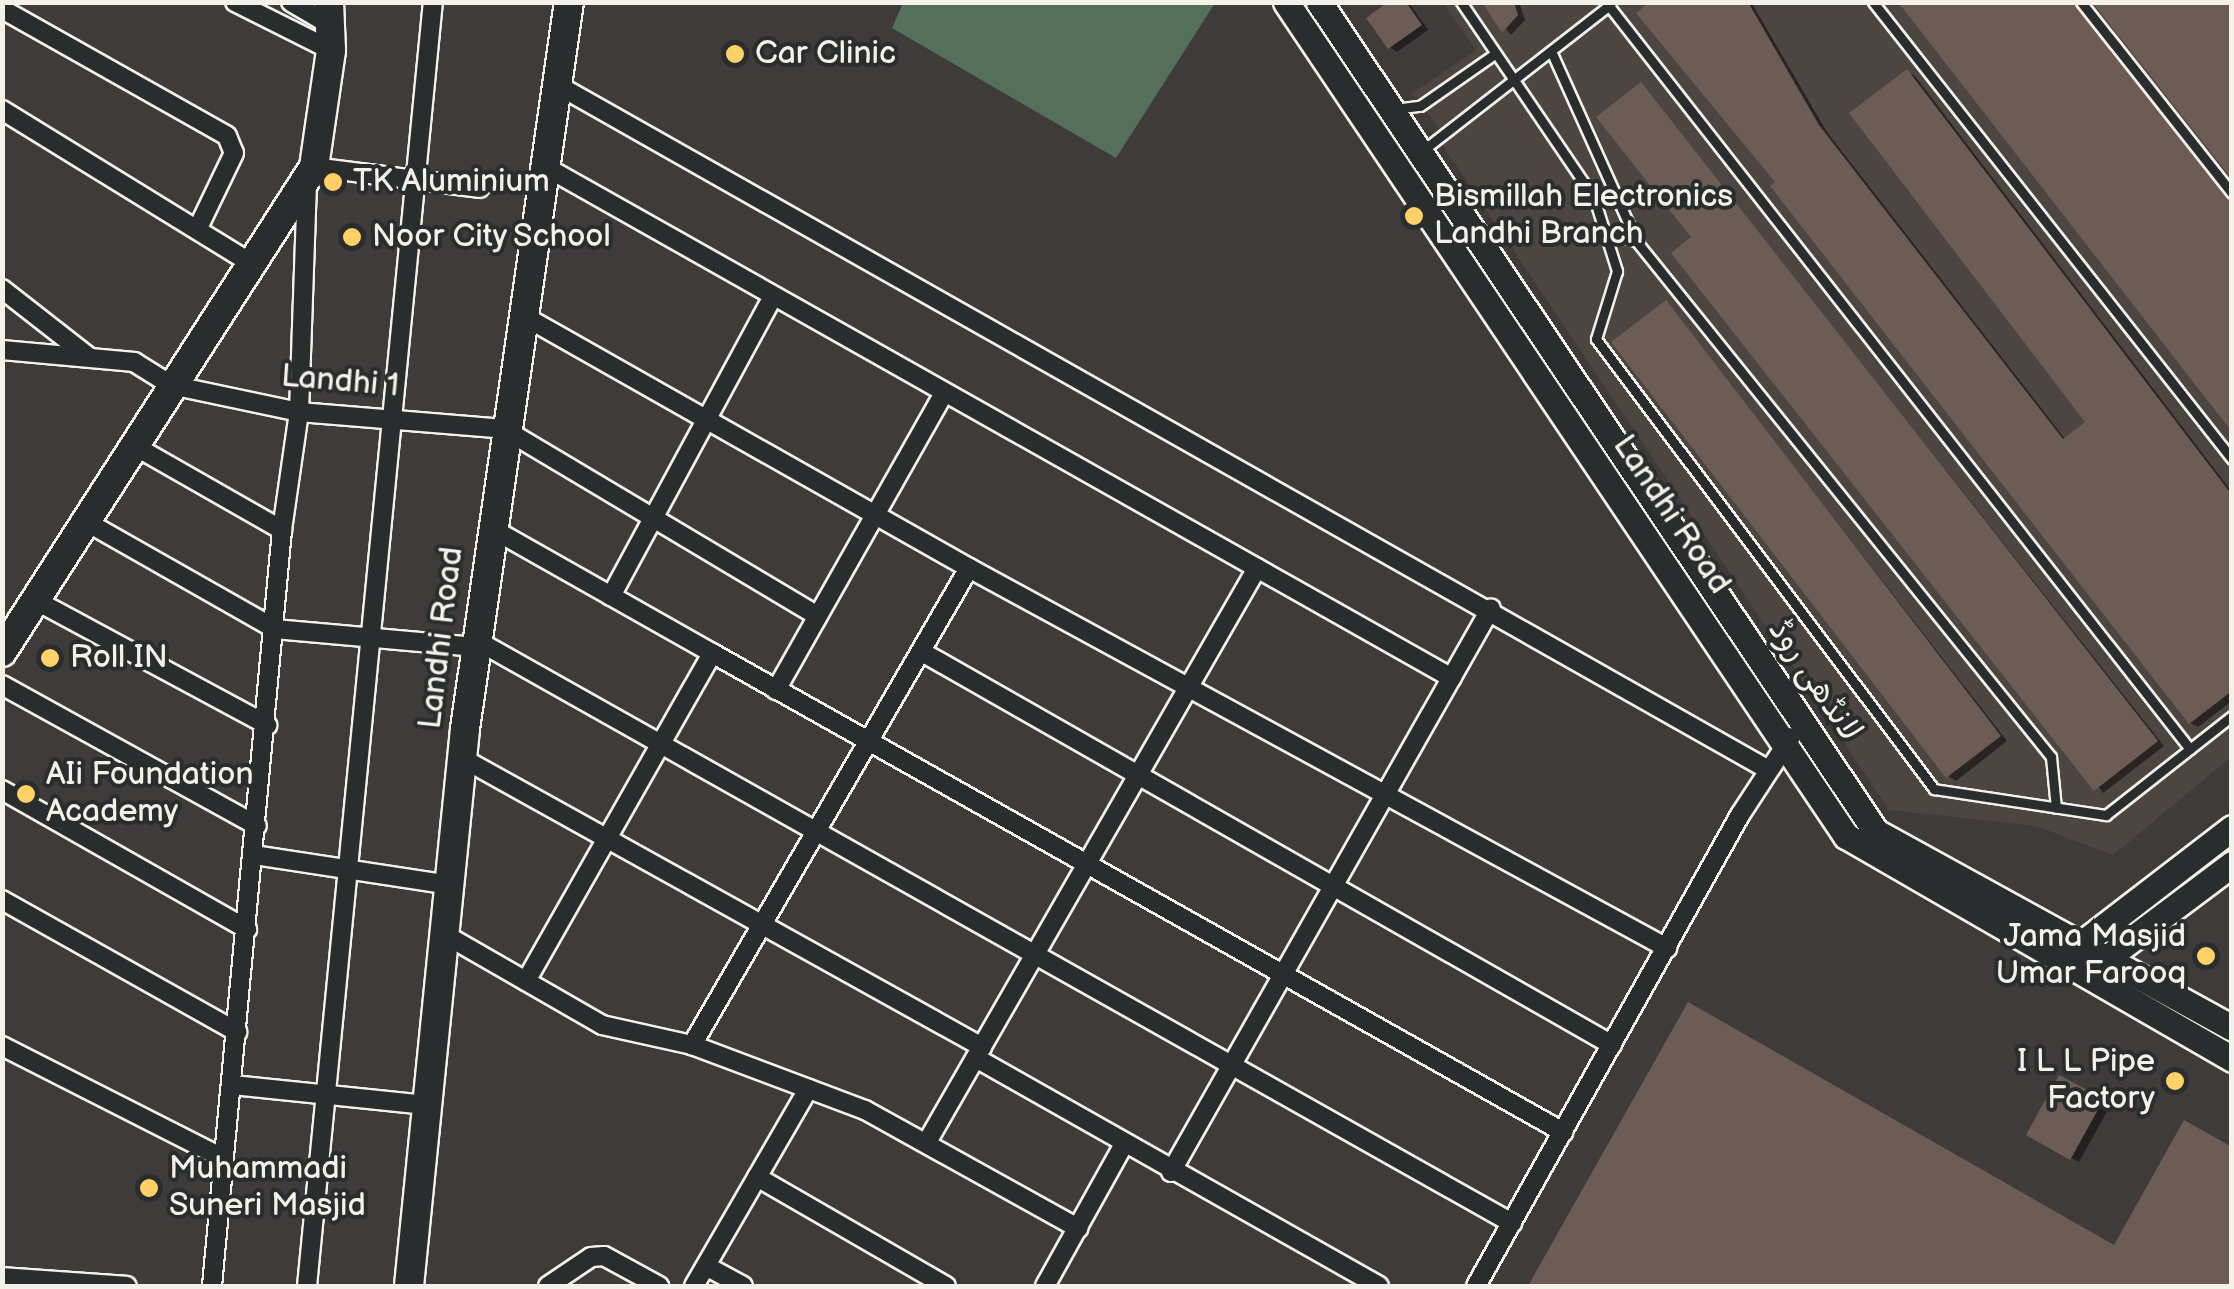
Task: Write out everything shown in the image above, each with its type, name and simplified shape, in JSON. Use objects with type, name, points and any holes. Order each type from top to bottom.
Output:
[{"type":"main road","name":"Landhi Road","points":[[410,1286],[476,644],[554,83],[569,2]]},
{"type":"main road","name":"Landhi Road","points":[[1286,2],[1846,836],[2093,968]]},
{"type":"main road","name":"لانڈھی روڈ","points":[[1319,2],[1876,832],[2068,955]]},
{"type":"main road","points":[[2,652],[11,620],[35,600],[310,173],[329,25]]},
{"type":"main road","points":[[1366,123],[1382,128],[1391,110]]},
{"type":"main road","points":[[1409,186],[1411,168],[1425,159]]},
{"type":"main road","points":[[1592,460],[1616,444]]},
{"type":"main road","points":[[2068,955],[2232,828]]},
{"type":"main road","points":[[2093,968],[2148,933],[2232,864]]},
{"type":"main road","points":[[2093,968],[2232,1028]]},
{"type":"main road","points":[[2093,968],[2232,1059]]},
{"type":"street","points":[[235,2],[329,25]]},
{"type":"street","points":[[292,2],[329,25]]},
{"type":"street","points":[[307,1286],[433,2]]},
{"type":"street","points":[[2,9],[227,136],[234,153],[198,230]]},
{"type":"street","points":[[554,83],[1491,608],[1767,769]]},
{"type":"street","points":[[2,110],[250,263]]},
{"type":"street","points":[[544,166],[943,395],[1452,678]]},
{"type":"street","points":[[212,1286],[267,725],[282,530],[300,412],[310,173],[480,188]]},
{"type":"street","points":[[2,289],[89,357]]},
{"type":"street","points":[[610,596],[773,298]]},
{"type":"street","points":[[522,315],[969,568],[1667,948]]},
{"type":"street","name":"Landhi 1","points":[[2,350],[134,362],[171,386],[300,412],[504,429]]},
{"type":"street","points":[[776,690],[943,395]]},
{"type":"street","points":[[504,429],[818,616]]},
{"type":"street","points":[[133,445],[282,530]]},
{"type":"street","points":[[85,521],[275,629],[476,644],[1512,1223]]},
{"type":"street","points":[[491,528],[1084,868],[1563,1132]]},
{"type":"street","points":[[692,1046],[765,928],[969,568]]},
{"type":"street","points":[[926,1142],[1258,568]]},
{"type":"street","points":[[35,600],[267,725]]},
{"type":"street","points":[[1172,1172],[1491,608]]},
{"type":"street","points":[[922,652],[1612,1045]]},
{"type":"street","points":[[526,981],[712,654]]},
{"type":"street","points":[[2,685],[257,826]]},
{"type":"street","points":[[1476,1286],[1767,769],[1782,744],[1805,726]]},
{"type":"street","points":[[462,758],[979,1053],[1124,1146],[1379,1286]]},
{"type":"street","points":[[2,790],[247,928]]},
{"type":"street","points":[[254,854],[449,884]]},
{"type":"street","points":[[2,900],[237,1032]]},
{"type":"street","points":[[444,934],[602,1025],[692,1046],[808,1088],[926,1142],[1078,1228]]},
{"type":"street","points":[[2,1046],[223,1158]]},
{"type":"street","points":[[232,1085],[428,1104]]},
{"type":"street","points":[[694,1286],[808,1088]]},
{"type":"street","points":[[1045,1286],[1124,1146]]},
{"type":"street","points":[[757,1177],[946,1286]]},
{"type":"street","points":[[548,1286],[604,1256],[659,1286]]},
{"type":"street","points":[[706,1266],[743,1286]]},
{"type":"street","points":[[2,1276],[127,1286]]},
{"type":"lane","points":[[1461,2],[1594,198],[1617,271],[1596,339],[1934,788],[2106,816],[2232,716]]},
{"type":"lane","points":[[1873,2],[2232,460]]},
{"type":"lane","points":[[2081,2],[2232,192]]},
{"type":"lane","points":[[1425,159],[1516,79],[1611,4],[2190,749]]},
{"type":"lane","points":[[1551,51],[1638,242],[2051,757],[2056,808]]},
{"type":"lane","points":[[1391,110],[1420,106],[1493,54]]},
{"type":"lane","points":[[1604,231],[1638,242]]},
{"type":"shaded area","points":[[1443,3],[2231,3],[2231,757],[2113,855],[2036,826],[1889,810],[1442,144],[1445,138],[1418,98],[1410,95],[1476,50]]},
{"type":"green space","points":[[903,2],[1215,3],[1116,158],[892,28]]},
{"type":"building","points":[[1388,2],[1406,2],[1422,25],[1388,49],[1366,18]]},
{"type":"building","points":[[1482,2],[1514,2],[1518,15],[1502,33]]},
{"type":"building","points":[[1649,2],[1748,2],[1819,125],[2063,439],[2085,422],[1849,113],[1907,69],[2232,495],[2232,691],[2189,724],[1770,186],[1775,182],[1636,13]]},
{"type":"building","points":[[1898,2],[2073,2],[2232,201],[2232,432]]},
{"type":"building","points":[[2092,2],[2232,2],[2232,179]]},
{"type":"building","points":[[1641,82],[2158,741],[2094,791],[1671,253],[1691,237],[1596,117]]},
{"type":"building","points":[[1666,300],[2001,736],[1946,778],[1611,342]]},
{"type":"building","points":[[1688,1002],[2114,1245],[2184,1120],[2232,1147],[2232,1286],[1528,1286]]},
{"type":"building","points":[[2059,1075],[2104,1099],[2070,1160],[2026,1135]]},
{"type":"place","name":"Car Clinic","points":[[735,54]]},
{"type":"place","name":"TK Aluminium","points":[[333,182]]},
{"type":"place","name":"Bismillah Electronics Landhi Branch","points":[[1414,216]]},
{"type":"place","name":"Noor City School","points":[[352,237]]},
{"type":"place","name":"Roll IN","points":[[50,658]]},
{"type":"place","name":"AIi Foundation Academy","points":[[26,794]]},
{"type":"place","name":"Jama Masjid Umar Farooq","points":[[2206,956]]},
{"type":"place","name":"I L L Pipe Factory","points":[[2175,1081]]},
{"type":"place","name":"Muhammadi Suneri Masjid","points":[[149,1188]]}]
